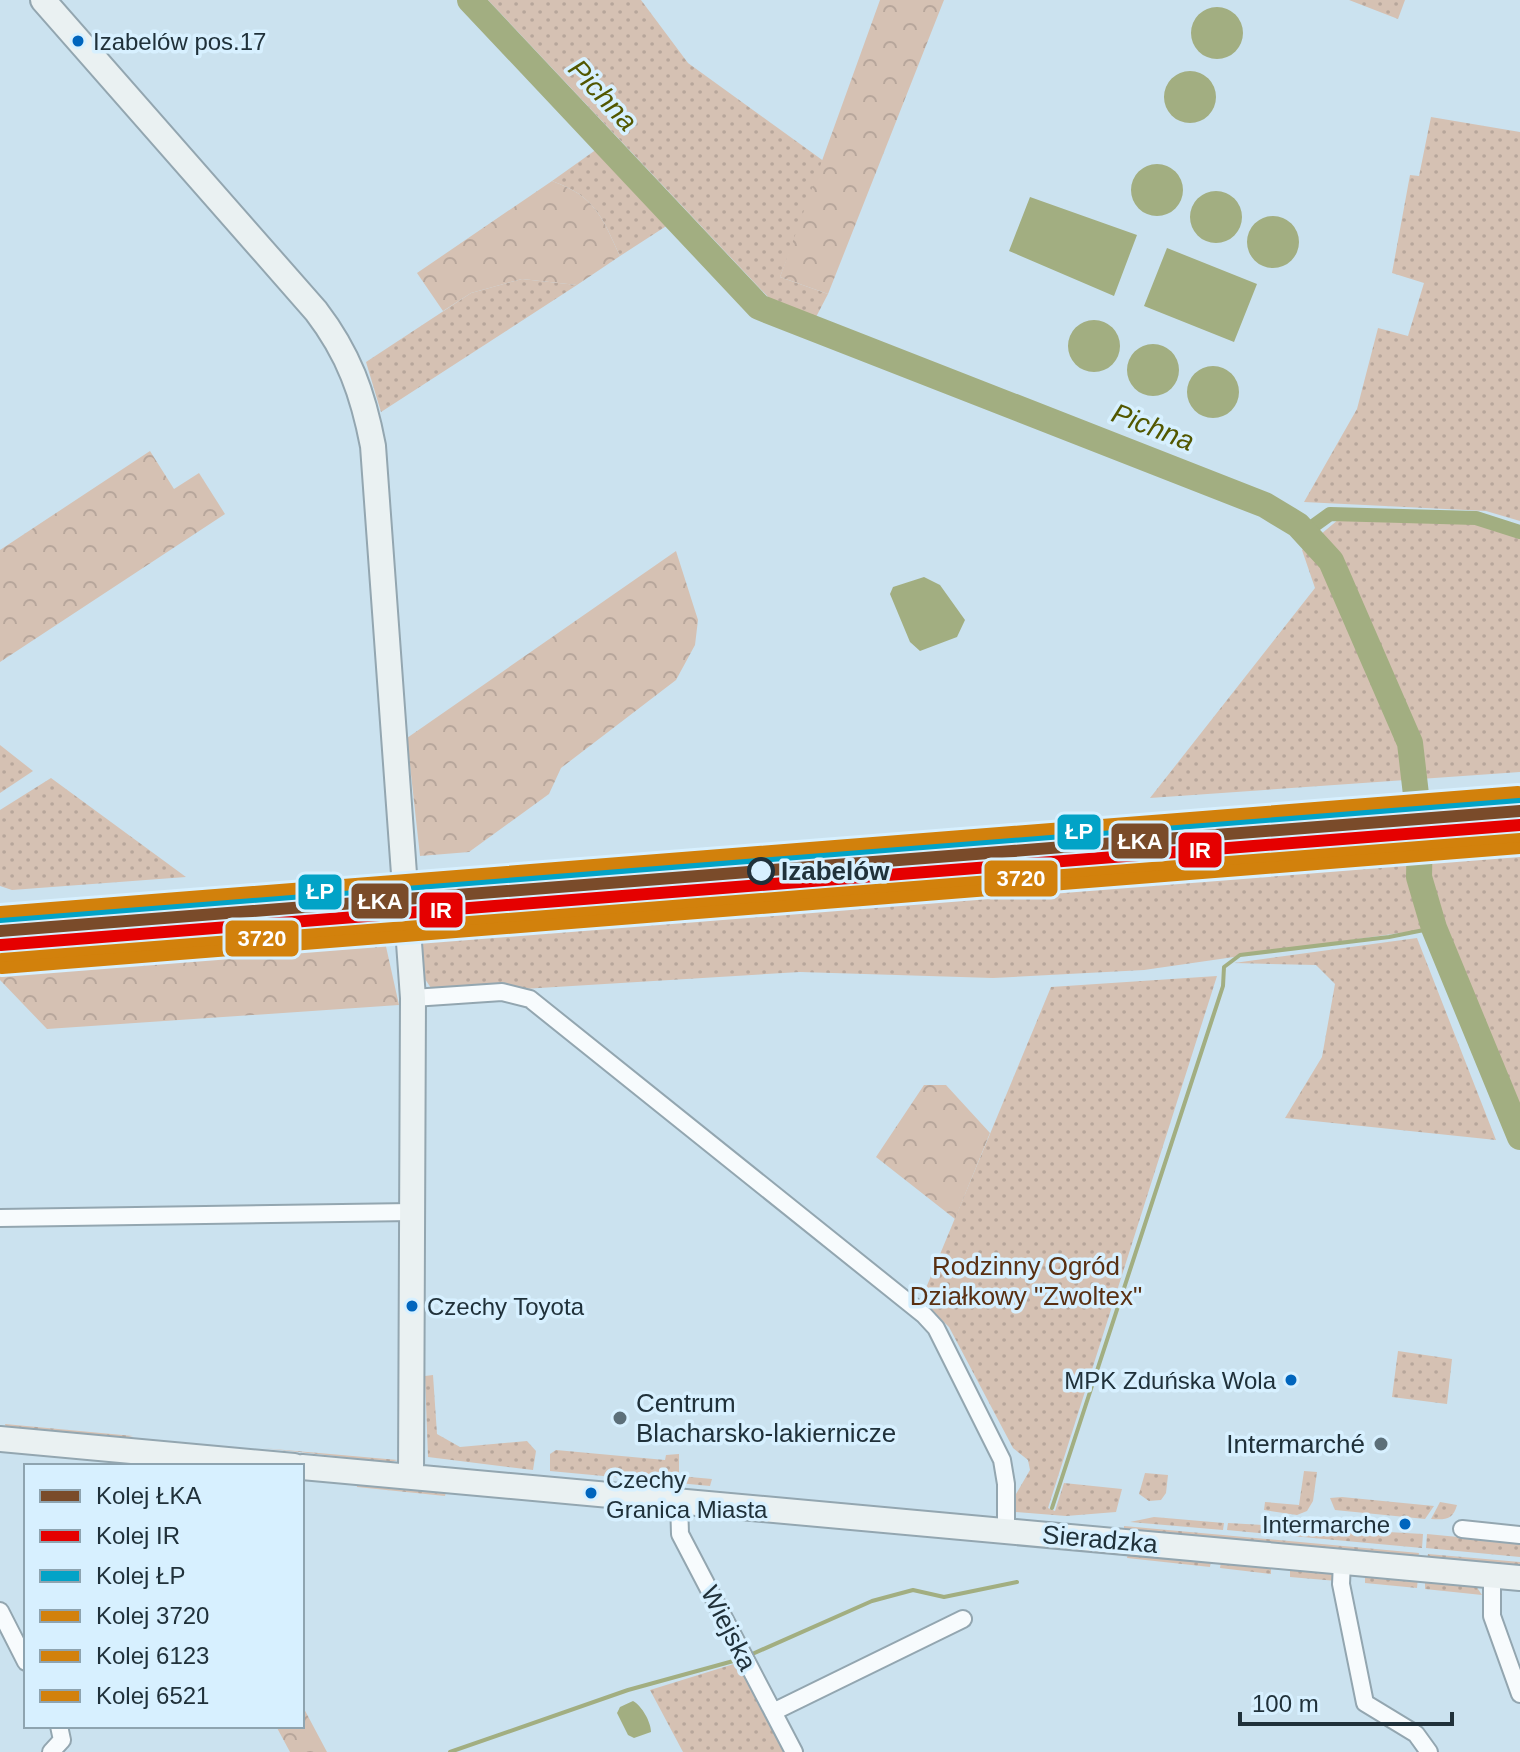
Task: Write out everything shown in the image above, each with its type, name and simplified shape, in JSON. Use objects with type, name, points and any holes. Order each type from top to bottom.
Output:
[{"type":"street","points":[[43,0],[316,311],[351,363],[373,446],[413,998],[411,1477]]},
{"type":"street","points":[[413,998],[502,992],[530,999],[924,1315],[936,1328],[1002,1460],[1006,1484],[1006,1531]]},
{"type":"street","points":[[0,1218],[412,1212]]},
{"type":"street","points":[[0,1439],[272,1464]]},
{"type":"street","name":"Sieradzka","points":[[304,1467],[1520,1578]]},
{"type":"street","name":"Wiejska","points":[[679,1501],[680,1534],[794,1752]]},
{"type":"street","points":[[1462,1529],[1520,1535]]},
{"type":"street","points":[[1342,1562],[1341,1584],[1365,1703],[1416,1734],[1429,1752]]},
{"type":"street","points":[[1492,1575],[1492,1616],[1520,1694]]},
{"type":"street","points":[[0,1611],[24,1658]]},
{"type":"street","points":[[773,1712],[963,1619]]},
{"type":"street","points":[[51,1752],[62,1740],[59,1728]]},
{"type":"green space","points":[[488,0],[641,0],[688,63],[825,162],[780,277],[828,294],[816,317],[769,298]]},
{"type":"green space","points":[[880,0],[944,0],[828,294],[780,277]]},
{"type":"green space","points":[[1349,0],[1405,0],[1398,19]]},
{"type":"green space","points":[[1431,117],[1520,132],[1520,521],[1486,511],[1304,502],[1357,409],[1378,328],[1408,336],[1424,283],[1392,273],[1410,175],[1419,176]]},
{"type":"green space","points":[[597,149],[671,223],[620,256],[608,230],[588,201],[552,181]]},
{"type":"green space","points":[[552,181],[588,201],[608,230],[620,256],[577,285],[522,279],[471,293],[443,311],[417,273]]},
{"type":"green space","points":[[522,279],[577,285],[381,412],[366,362],[471,293]]},
{"type":"green space","points":[[150,451],[174,489],[199,473],[225,514],[0,662],[0,550]]},
{"type":"green space","points":[[1339,519],[1477,524],[1520,537],[1520,772],[1150,798],[1315,588],[1302,550]]},
{"type":"green space","points":[[676,551],[698,620],[695,645],[676,680],[561,768],[549,794],[469,852],[420,856],[407,738]]},
{"type":"green space","points":[[0,745],[33,771],[0,793]]},
{"type":"green space","points":[[51,778],[186,877],[12,890],[0,886],[0,810]]},
{"type":"green space","points":[[1520,844],[1520,1137],[1434,928],[1144,970],[993,978],[800,972],[523,989],[431,988],[425,979],[419,926],[1254,860]]},
{"type":"green space","points":[[383,933],[399,1005],[47,1029],[0,980],[0,961]]},
{"type":"green space","points":[[1417,938],[1496,1140],[1285,1118],[1322,1057],[1335,984],[1316,965],[1234,963]]},
{"type":"green space","name":"Rodzinny Ogród Działkowy \"Zwoltex\"","points":[[1217,976],[1048,1508],[1055,1511],[1064,1483],[1122,1489],[1116,1512],[1066,1516],[1016,1512],[1016,1494],[1030,1470],[1028,1460],[1013,1448],[949,1327],[921,1300],[1051,987]]},
{"type":"green space","points":[[924,1085],[946,1085],[990,1133],[955,1219],[876,1157]]},
{"type":"green space","points":[[1398,1351],[1452,1359],[1447,1404],[1392,1397]]},
{"type":"green space","points":[[433,1375],[437,1434],[460,1447],[527,1441],[536,1451],[533,1470],[428,1457],[425,1376]]},
{"type":"green space","points":[[5,1424],[133,1436],[123,1438],[6,1427]]},
{"type":"green space","points":[[262,1448],[398,1460],[390,1462]]},
{"type":"green space","points":[[556,1450],[665,1460],[666,1455],[679,1454],[679,1476],[712,1479],[710,1486],[550,1471],[550,1454]]},
{"type":"green space","points":[[1304,1471],[1317,1472],[1313,1501],[1307,1511],[1297,1515],[1264,1510],[1265,1502],[1299,1505]]},
{"type":"green space","points":[[1145,1473],[1168,1475],[1166,1493],[1161,1500],[1149,1501],[1139,1494]]},
{"type":"green space","points":[[357,1484],[446,1492],[445,1496],[357,1487]]},
{"type":"green space","points":[[1330,1498],[1434,1506],[1425,1519],[1335,1510]]},
{"type":"green space","points":[[1440,1502],[1457,1505],[1448,1518],[1431,1519]]},
{"type":"green space","points":[[1154,1517],[1224,1523],[1223,1530],[1130,1522]]},
{"type":"green space","points":[[1228,1523],[1423,1534],[1422,1548],[1227,1530]]},
{"type":"green space","points":[[1124,1526],[1419,1553],[1418,1559],[1124,1533]]},
{"type":"green space","points":[[1427,1534],[1520,1543],[1520,1557],[1426,1548]]},
{"type":"green space","points":[[1128,1553],[1211,1560],[1210,1567],[1127,1558]]},
{"type":"green space","points":[[1428,1554],[1520,1562],[1520,1566],[1427,1560]]},
{"type":"green space","points":[[1221,1562],[1271,1567],[1271,1574],[1220,1568]]},
{"type":"green space","points":[[1290,1569],[1333,1573],[1337,1581],[1290,1577]]},
{"type":"green space","points":[[1365,1573],[1418,1577],[1417,1588],[1365,1583]]},
{"type":"green space","points":[[1425,1578],[1476,1586],[1482,1595],[1425,1589]]},
{"type":"green space","points":[[737,1663],[784,1752],[683,1752],[650,1690]]},
{"type":"green space","points":[[304,1709],[327,1752],[290,1752],[277,1728],[304,1728]]},
{"type":"shaded area","points":[[1217,7],[1235,15],[1243,33],[1235,51],[1217,59],[1199,51],[1191,33],[1199,15]]},
{"type":"shaded area","points":[[1190,71],[1208,79],[1216,97],[1208,115],[1190,123],[1172,115],[1164,97],[1172,79]]},
{"type":"shaded area","points":[[1157,164],[1175,172],[1183,190],[1175,208],[1157,216],[1139,208],[1131,190],[1139,172]]},
{"type":"shaded area","points":[[1216,191],[1234,199],[1242,217],[1234,235],[1216,243],[1198,235],[1190,217],[1198,199]]},
{"type":"shaded area","points":[[1030,197],[1137,235],[1114,296],[1009,251]]},
{"type":"shaded area","points":[[1273,216],[1291,224],[1299,242],[1291,260],[1273,268],[1255,260],[1247,242],[1255,224]]},
{"type":"shaded area","points":[[1167,248],[1257,284],[1234,342],[1144,306]]},
{"type":"shaded area","points":[[1094,320],[1112,328],[1120,346],[1112,364],[1094,372],[1076,364],[1068,346],[1076,328]]},
{"type":"shaded area","points":[[1153,344],[1171,352],[1179,370],[1171,388],[1153,396],[1135,388],[1127,370],[1135,352]]},
{"type":"shaded area","points":[[1213,366],[1231,374],[1239,392],[1231,410],[1213,418],[1195,410],[1187,392],[1195,374]]},
{"type":"shaded area","points":[[924,577],[940,585],[965,620],[957,637],[920,651],[910,642],[890,594],[893,587]]},
{"type":"shaded area","points":[[633,1701],[645,1715],[651,1732],[634,1738],[628,1735],[617,1713],[620,1707]]},
{"type":"waterway","name":"Pichna","points":[[470,0],[759,307],[1265,505],[1298,525],[1331,561],[1410,743],[1420,829],[1419,877],[1434,928],[1520,1137]]},
{"type":"waterway","points":[[1305,532],[1330,514],[1476,518],[1520,532]]},
{"type":"waterway","points":[[1052,1508],[1223,986],[1224,967],[1240,955],[1389,937],[1434,928]]},
{"type":"waterway","points":[[750,1655],[872,1601],[913,1590],[944,1597],[1017,1582]]},
{"type":"waterway","points":[[450,1752],[628,1690],[737,1660]]},
{"type":"rail line","name":"6521","points":[[0,912],[1518,792]]},
{"type":"rail line","name":"ŁP","points":[[0,917],[1519,797]]},
{"type":"rail line","name":"ŁKA","points":[[0,931],[1520,811]]},
{"type":"rail line","name":"IR","points":[[1,945],[1520,825]]},
{"type":"rail line","name":"3720","points":[[2,959],[1520,839]]},
{"type":"rail line","name":"6123","points":[[2,968],[1520,848]]},
{"type":"place","name":"Izabelów pos.17","points":[[78,41]]},
{"type":"place","name":"Izabelów","points":[[761,871]]},
{"type":"place","name":"Czechy Toyota","points":[[412,1306]]},
{"type":"place","name":"MPK Zduńska Wola","points":[[1291,1380]]},
{"type":"place","name":"Centrum Blacharsko-lakiernicze","points":[[620,1418]]},
{"type":"place","name":"Intermarché","points":[[1381,1444]]},
{"type":"place","name":"Czechy Granica Miasta","points":[[591,1493]]},
{"type":"place","name":"Intermarche","points":[[1405,1524]]}]
